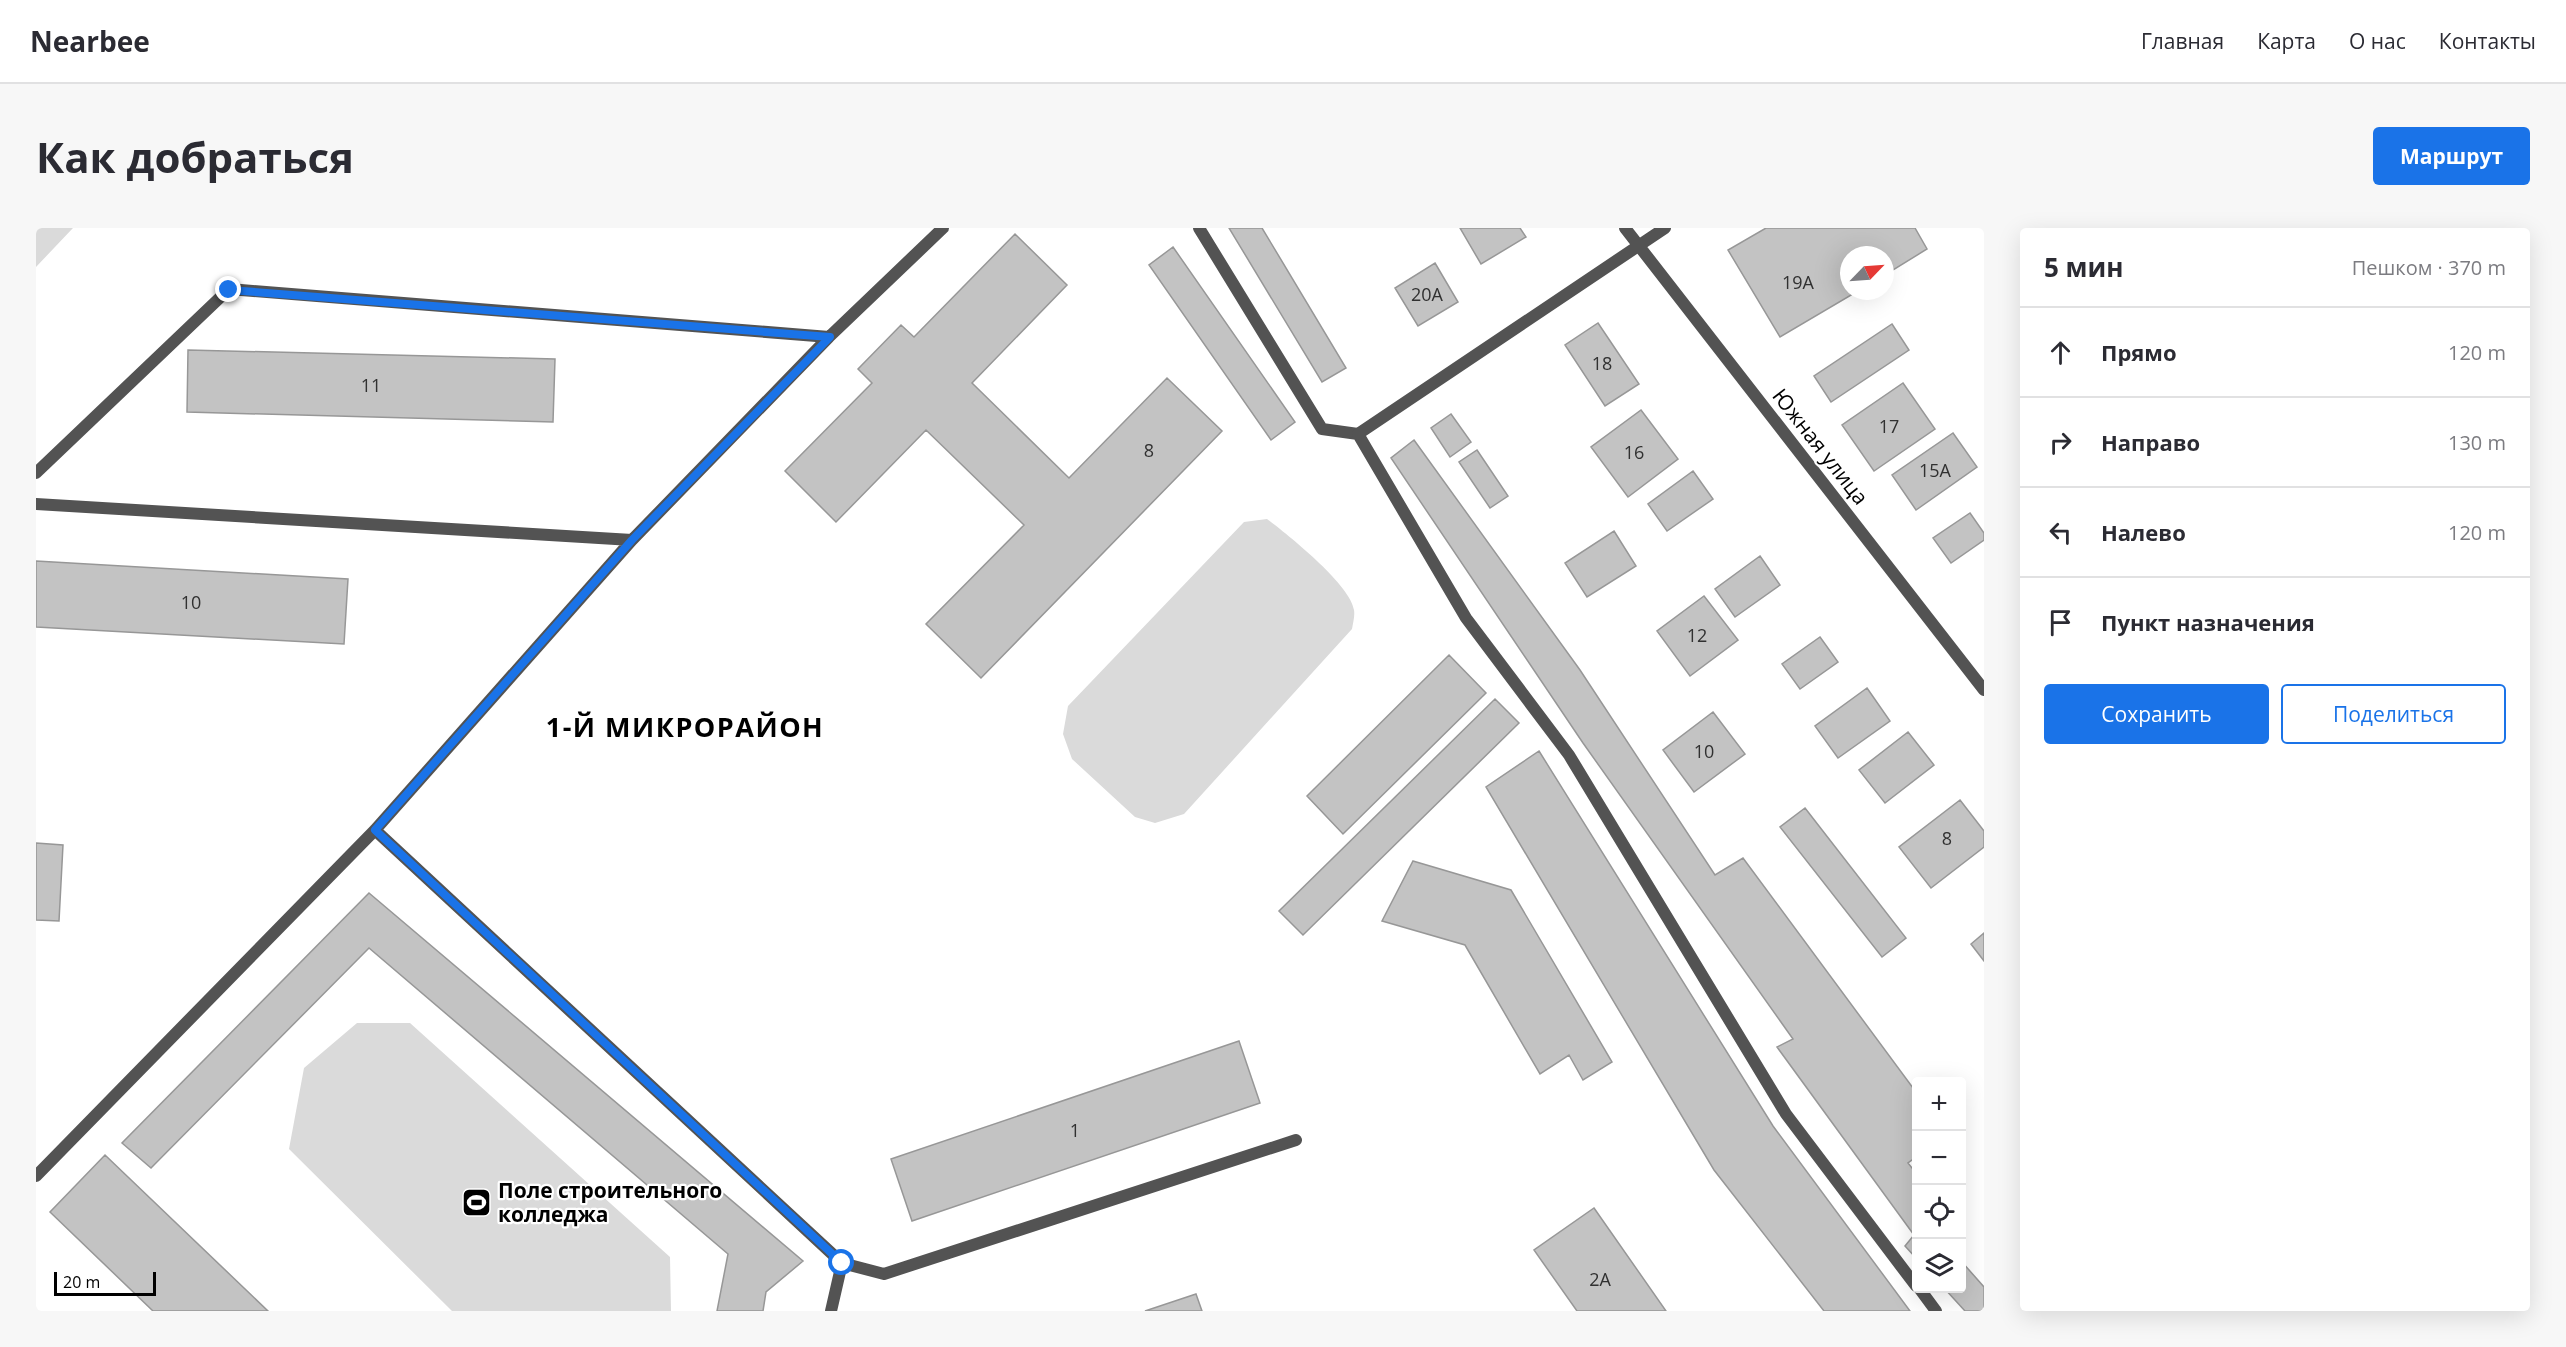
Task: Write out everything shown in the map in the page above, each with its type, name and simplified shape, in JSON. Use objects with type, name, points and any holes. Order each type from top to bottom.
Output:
[{"type":"street","points":[[36,1176],[375,830],[632,540],[830,337],[943,228]]},
{"type":"street","points":[[1199,228],[1322,429],[1358,434],[1665,228]]},
{"type":"street","name":"Южная улица","points":[[1625,228],[1984,690]]},
{"type":"street","points":[[36,473],[229,290],[830,337]]},
{"type":"street","points":[[1358,434],[1466,618],[1569,755],[1786,1114],[1912,1279]]},
{"type":"street","points":[[36,504],[632,540]]},
{"type":"street","points":[[375,830],[842,1263],[884,1274],[1296,1140]]},
{"type":"street","points":[[831,1311],[842,1263]]},
{"type":"street","points":[[1922,1293],[1936,1311]]},
{"type":"shaded area","points":[[36,228],[73,228],[36,267]]},
{"type":"shaded area","points":[[1267,519],[1317,561],[1342,587],[1354,610],[1352,629],[1184,814],[1155,823],[1135,817],[1072,759],[1063,734],[1068,706],[1244,522]]},
{"type":"shaded area","name":"Поле строительного колледжа","points":[[357,1023],[410,1023],[670,1257],[671,1311],[452,1311],[289,1149],[304,1068]]},
{"type":"building","points":[[1229,228],[1262,228],[1346,368],[1322,382]]},
{"type":"building","points":[[1460,228],[1520,228],[1526,237],[1481,264]]},
{"type":"building","points":[[1766,228],[1915,228],[1927,249],[1894,269],[1894,246],[1840,246],[1840,300],[1843,300],[1780,337],[1728,250]]},
{"type":"building","points":[[1015,234],[1067,285],[972,383],[1069,478],[1167,378],[1222,431],[981,678],[926,624],[1024,525],[926,430],[836,522],[785,471],[872,383],[858,369],[901,325],[914,337]]},
{"type":"building","points":[[1173,247],[1295,422],[1271,440],[1149,265]]},
{"type":"building","points":[[1435,263],[1458,302],[1418,326],[1395,288]]},
{"type":"building","points":[[1598,323],[1639,384],[1605,406],[1565,345]]},
{"type":"building","points":[[1892,324],[1909,350],[1831,402],[1814,376]]},
{"type":"building","points":[[188,350],[555,359],[553,422],[187,412]]},
{"type":"building","points":[[1903,383],[1935,429],[1874,471],[1842,425]]},
{"type":"building","points":[[1641,410],[1678,459],[1628,497],[1591,447]]},
{"type":"building","points":[[1451,414],[1471,442],[1450,457],[1431,428]]},
{"type":"building","points":[[1953,433],[1977,467],[1916,510],[1892,475]]},
{"type":"building","points":[[1414,440],[1580,670],[1715,875],[1743,858],[1912,1087],[1912,1160],[1908,1163],[1912,1168],[1912,1232],[1777,1047],[1793,1039],[1583,743],[1391,458]]},
{"type":"building","points":[[1477,450],[1508,496],[1490,508],[1459,462]]},
{"type":"building","points":[[1693,471],[1713,499],[1667,531],[1648,504]]},
{"type":"building","points":[[1970,513],[1984,533],[1984,540],[1951,563],[1933,538]]},
{"type":"building","points":[[1614,531],[1636,566],[1587,597],[1565,563]]},
{"type":"building","points":[[1760,556],[1780,585],[1735,617],[1715,589]]},
{"type":"building","points":[[36,561],[348,579],[344,644],[36,627]]},
{"type":"building","points":[[1704,596],[1738,640],[1690,676],[1657,631]]},
{"type":"building","points":[[1820,637],[1838,662],[1800,689],[1782,664]]},
{"type":"building","points":[[1449,655],[1486,693],[1343,834],[1307,796]]},
{"type":"building","points":[[1867,688],[1890,721],[1838,758],[1815,726]]},
{"type":"building","points":[[1495,699],[1519,723],[1303,935],[1279,911]]},
{"type":"building","points":[[1713,712],[1745,754],[1694,792],[1663,750]]},
{"type":"building","points":[[1908,732],[1934,765],[1885,803],[1859,770]]},
{"type":"building","points":[[1539,751],[1773,1126],[1910,1311],[1824,1311],[1714,1170],[1486,787]]},
{"type":"building","points":[[1960,800],[1984,831],[1984,847],[1931,888],[1899,847]]},
{"type":"building","points":[[1805,808],[1906,938],[1882,957],[1780,827]]},
{"type":"building","points":[[36,843],[63,845],[59,921],[36,920]]},
{"type":"building","points":[[1413,861],[1511,890],[1612,1062],[1583,1080],[1569,1055],[1540,1074],[1465,945],[1382,921]]},
{"type":"building","points":[[369,893],[803,1261],[766,1292],[763,1311],[717,1311],[728,1254],[369,948],[151,1168],[122,1143]]},
{"type":"building","points":[[1984,933],[1984,961],[1971,944]]},
{"type":"building","points":[[1239,1041],[1260,1103],[912,1221],[891,1159]]},
{"type":"building","points":[[105,1155],[268,1311],[153,1311],[50,1212]]},
{"type":"building","points":[[1594,1208],[1666,1311],[1577,1311],[1534,1250]]},
{"type":"building","points":[[1912,1237],[1912,1254],[1905,1246]]},
{"type":"building","points":[[1966,1267],[1984,1287],[1984,1311],[1965,1311],[1949,1293],[1966,1293]]},
{"type":"building","points":[[1196,1294],[1202,1311],[1145,1311]]},
{"type":"place","name":"Поле строительного колледжа","points":[[477,1203]]},
{"type":"district","name":"1-Й МИКРОРАЙОН","points":[[685,728]]},
{"type":"route","points":[[229,290],[830,337],[632,540],[375,830],[842,1263]]}]
